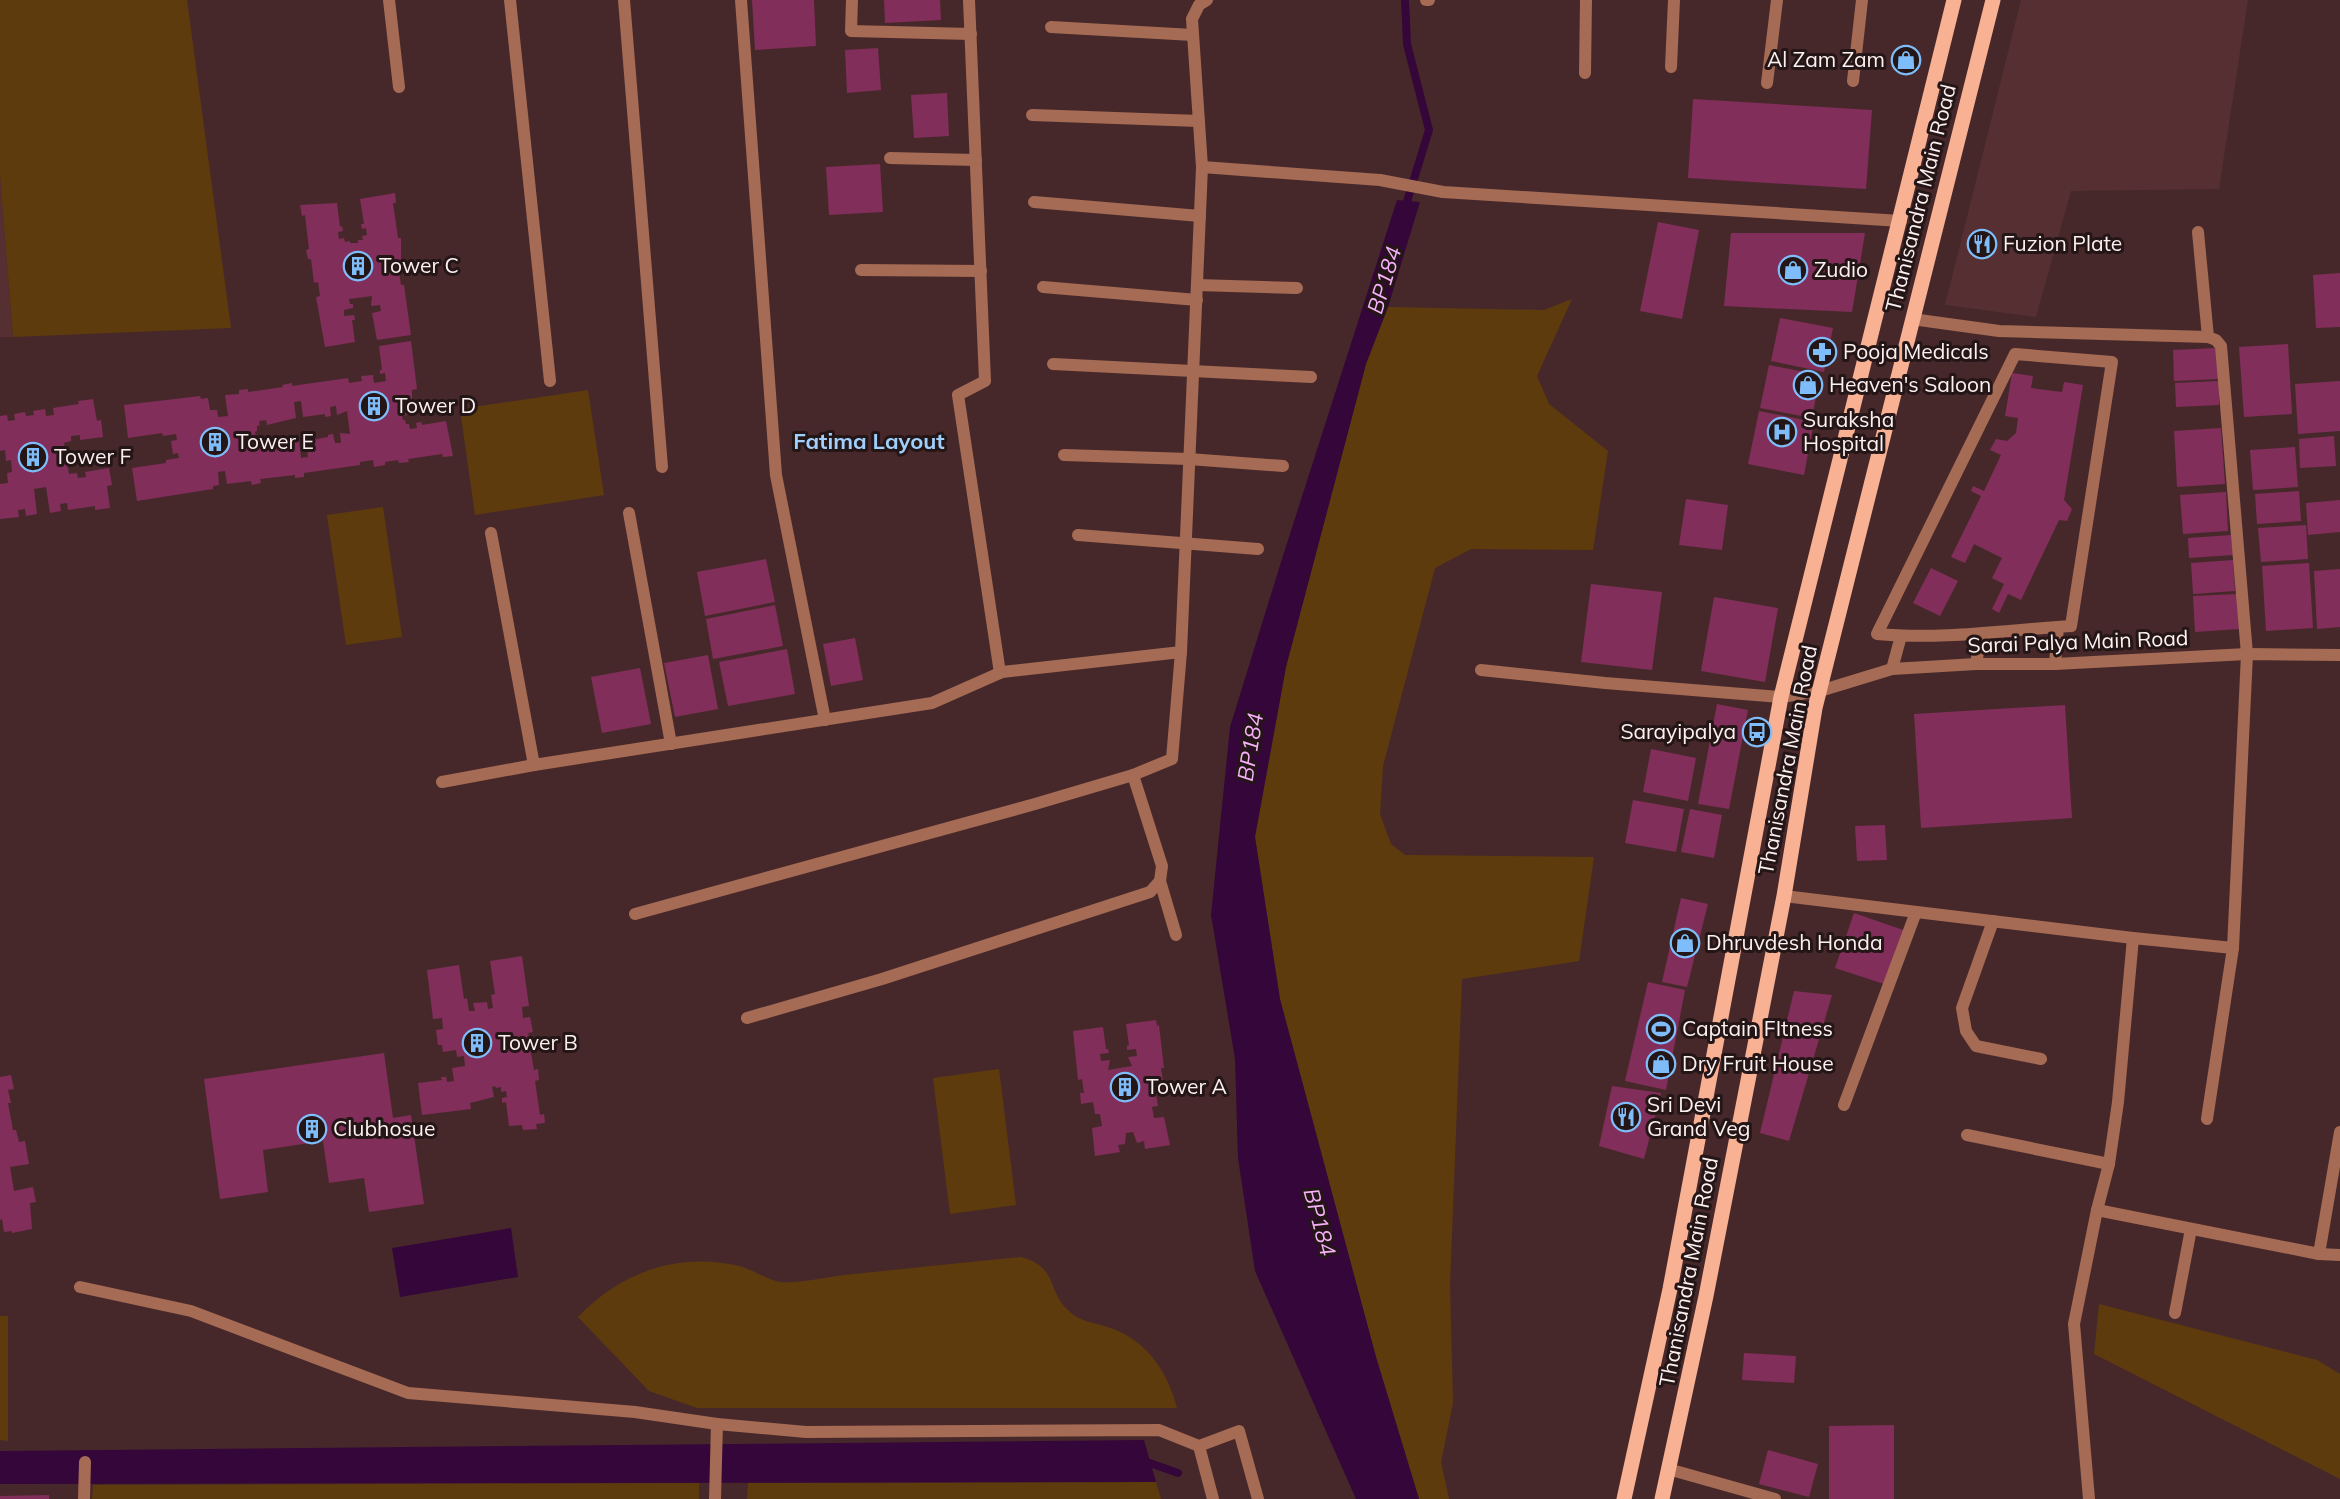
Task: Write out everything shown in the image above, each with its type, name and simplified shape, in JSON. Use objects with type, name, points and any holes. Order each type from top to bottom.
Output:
[{"type":"main road","name":"Thanisandra Main Road","points":[[1624,1499],[1670,1289],[1781,697],[1954,0]]},
{"type":"main road","name":"Thanisandra Main Road","points":[[1662,1499],[1706,1296],[1784,896],[1815,708],[1993,0]]},
{"type":"street","points":[[389,0],[399,87]]},
{"type":"street","points":[[510,0],[549,381]]},
{"type":"street","points":[[624,0],[662,467]]},
{"type":"street","points":[[741,0],[776,475],[825,720]]},
{"type":"street","points":[[852,0],[851,31],[971,34]]},
{"type":"street","points":[[969,0],[985,381],[958,395],[1000,673]]},
{"type":"street","points":[[635,914],[1133,775],[1172,759],[1181,652],[1202,167],[1192,19],[1199,5],[1208,0]]},
{"type":"street","points":[[1585,73],[1586,0]]},
{"type":"street","points":[[1671,67],[1674,0]]},
{"type":"street","points":[[1767,83],[1777,0]]},
{"type":"street","points":[[1852,81],[1862,0]]},
{"type":"street","points":[[1051,27],[1193,34]]},
{"type":"street","points":[[1032,115],[1199,121]]},
{"type":"street","points":[[890,158],[976,160]]},
{"type":"street","points":[[1202,167],[1380,180],[1443,192],[1901,221]]},
{"type":"street","points":[[1034,202],[1200,216]]},
{"type":"street","points":[[2198,232],[2208,337]]},
{"type":"street","points":[[861,270],[981,271]]},
{"type":"street","points":[[1197,285],[1297,288]]},
{"type":"street","points":[[1043,287],[1197,300]]},
{"type":"street","points":[[1912,319],[1999,331],[2208,337],[2217,340],[2221,346],[2247,654],[2233,948],[2207,1119]]},
{"type":"street","points":[[2015,354],[2112,362],[2071,626],[1982,635],[1877,634],[2015,354]]},
{"type":"street","points":[[1053,364],[1311,377]]},
{"type":"street","points":[[1064,454],[1190,459],[1282,466]]},
{"type":"street","points":[[629,513],[671,744]]},
{"type":"street","points":[[491,533],[534,765]]},
{"type":"street","points":[[1078,535],[1258,549]]},
{"type":"street","points":[[2055,664],[2058,627]]},
{"type":"street","points":[[1976,664],[1982,635]]},
{"type":"street","points":[[1892,669],[1901,636]]},
{"type":"street","points":[[442,782],[534,765],[932,704],[1000,673],[1181,652]]},
{"type":"street","name":"Sarai Palya Main Road","points":[[1481,670],[1605,683],[1781,697],[1820,691],[1892,669],[1976,664],[2055,664],[2247,654],[2340,655]]},
{"type":"street","points":[[1133,775],[1162,866],[1160,881],[1176,935]]},
{"type":"street","points":[[747,1018],[882,979],[1150,892],[1160,881]]},
{"type":"street","points":[[1784,896],[2233,948]]},
{"type":"street","points":[[1845,1106],[1916,912]]},
{"type":"street","points":[[1993,921],[1962,1008],[1966,1031],[1976,1046],[2041,1059]]},
{"type":"street","points":[[2089,1499],[2074,1324],[2097,1210],[2109,1164],[2118,1102],[2133,938]]},
{"type":"street","points":[[2319,1254],[2338,1157],[2340,1132]]},
{"type":"street","points":[[1967,1135],[2109,1164]]},
{"type":"street","points":[[2097,1210],[2319,1254],[2340,1255]]},
{"type":"street","points":[[2175,1313],[2191,1229]]},
{"type":"street","points":[[80,1287],[191,1311],[408,1393],[634,1413],[717,1424],[806,1432],[1159,1430],[1199,1446],[1239,1431],[1258,1499]]},
{"type":"street","points":[[715,1497],[717,1424]]},
{"type":"street","points":[[1199,1446],[1213,1499]]},
{"type":"street","points":[[84,1499],[85,1462]]},
{"type":"street","points":[[1668,1469],[1775,1499]]},
{"type":"shaded area","points":[[0,0],[187,0],[231,328],[13,337],[0,175]]},
{"type":"shaded area","points":[[2021,0],[2248,0],[2219,189],[2071,191],[2036,317],[1945,305]]},
{"type":"shaded area","points":[[0,175],[13,337],[0,337]]},
{"type":"shaded area","points":[[1572,299],[1537,376],[1549,404],[1608,451],[1593,550],[1471,549],[1435,568],[1383,766],[1380,814],[1391,844],[1405,855],[1594,857],[1579,961],[1462,979],[1450,1285],[1453,1403],[1441,1462],[1449,1499],[1419,1499],[1376,1357],[1280,999],[1255,837],[1286,667],[1366,364],[1388,307],[1544,310]]},
{"type":"shaded area","points":[[588,390],[604,495],[475,515],[460,409]]},
{"type":"shaded area","points":[[383,507],[402,637],[346,645],[327,515]]},
{"type":"shaded area","points":[[999,1069],[1016,1205],[950,1214],[933,1078]]},
{"type":"shaded area","points":[[1021,1257],[1042,1267],[1062,1304],[1074,1315],[1118,1331],[1142,1346],[1152,1356],[1167,1380],[1177,1408],[697,1408],[649,1391],[578,1317],[595,1301],[631,1277],[672,1264],[716,1262],[739,1266],[771,1280],[787,1282]]},
{"type":"shaded area","points":[[2099,1304],[2317,1360],[2340,1374],[2340,1479],[2094,1354]]},
{"type":"shaded area","points":[[0,1316],[8,1316],[8,1441],[0,1440]]},
{"type":"shaded area","points":[[1156,1482],[1161,1499],[747,1499],[748,1483]]},
{"type":"shaded area","points":[[699,1483],[699,1499],[92,1499],[93,1485]]},
{"type":"water","points":[[1397,200],[1420,202],[1388,307],[1366,364],[1286,667],[1255,837],[1280,999],[1376,1357],[1419,1499],[1356,1499],[1255,1271],[1238,1158],[1235,1059],[1211,915],[1230,727]]},
{"type":"water","points":[[511,1228],[518,1277],[400,1297],[392,1248]]},
{"type":"water","points":[[1144,1440],[1156,1482],[0,1484],[0,1451]]},
{"type":"building","points":[[752,0],[814,0],[816,46],[755,50]]},
{"type":"building","points":[[884,0],[940,0],[941,20],[885,23]]},
{"type":"building","points":[[878,48],[881,90],[847,93],[845,50]]},
{"type":"building","points":[[947,93],[949,136],[914,138],[911,95]]},
{"type":"building","points":[[1693,99],[1872,110],[1866,189],[1688,178]]},
{"type":"building","points":[[880,164],[883,212],[829,215],[826,167]]},
{"type":"building","name":"Tower C","points":[[395,193],[396,203],[393,203],[398,238],[401,238],[401,261],[404,261],[406,271],[399,272],[401,285],[404,285],[411,335],[377,340],[372,313],[381,311],[380,305],[371,306],[372,296],[349,299],[353,308],[344,310],[344,316],[354,315],[355,320],[352,320],[355,342],[325,347],[316,297],[320,296],[318,282],[314,283],[311,259],[308,259],[305,215],[302,216],[300,205],[337,203],[340,227],[342,226],[343,231],[338,232],[339,239],[344,238],[345,242],[358,243],[358,240],[363,240],[362,236],[367,235],[366,228],[362,229],[361,224],[364,224],[360,199]]},
{"type":"building","points":[[1658,222],[1699,230],[1682,319],[1640,311]]},
{"type":"building","name":"Zudio","points":[[1731,233],[1865,233],[1852,312],[1724,306]]},
{"type":"building","points":[[2340,273],[2340,327],[2316,328],[2313,275]]},
{"type":"building","points":[[1780,318],[1833,328],[1824,372],[1771,361]]},
{"type":"building","points":[[411,341],[417,389],[412,390],[412,414],[402,416],[403,420],[409,424],[410,429],[417,428],[416,423],[421,422],[422,425],[446,421],[453,456],[443,457],[442,454],[408,459],[409,462],[399,463],[398,460],[374,467],[373,460],[360,462],[360,465],[304,473],[304,477],[295,478],[295,475],[260,479],[261,483],[252,485],[251,481],[227,484],[225,471],[218,472],[219,485],[213,486],[213,489],[137,501],[132,468],[166,463],[166,460],[179,458],[178,453],[173,454],[171,441],[177,440],[176,434],[163,436],[162,433],[128,438],[124,405],[200,396],[201,399],[208,398],[210,410],[217,410],[218,417],[228,416],[225,395],[239,394],[239,390],[248,389],[248,392],[283,387],[282,385],[292,383],[292,386],[348,378],[349,383],[362,381],[361,376],[373,375],[374,383],[386,381],[385,373],[380,374],[382,370],[379,346]],"holes":[[[301,401],[303,417],[325,414],[325,417],[331,416],[330,407],[336,406],[337,415],[347,411],[350,434],[340,433],[341,443],[335,443],[333,434],[306,441],[308,457],[301,458],[299,441],[269,443],[270,448],[263,449],[262,444],[259,445],[256,440],[255,432],[257,426],[260,425],[259,421],[266,420],[267,425],[296,418],[294,402]]]},
{"type":"building","points":[[2288,344],[2292,414],[2244,417],[2239,347]]},
{"type":"building","points":[[2217,348],[2218,379],[2174,381],[2173,350]]},
{"type":"building","points":[[1769,365],[1820,375],[1812,418],[1760,408]]},
{"type":"building","points":[[2012,373],[2033,376],[2031,388],[2062,392],[2064,382],[2083,385],[2064,500],[2072,509],[2067,521],[2059,520],[2021,600],[2008,594],[1999,613],[1992,609],[2004,584],[1992,578],[2002,558],[1974,544],[1965,563],[1951,557],[1981,496],[1971,491],[1973,486],[1984,491],[2001,455],[1990,450],[1996,439],[2007,441],[2016,433],[2018,418],[2005,416]]},
{"type":"building","points":[[2219,381],[2219,405],[2176,407],[2175,383]]},
{"type":"building","points":[[2340,381],[2340,431],[2298,434],[2295,384]]},
{"type":"building","name":"Tower F","points":[[93,399],[97,421],[101,420],[103,437],[80,440],[80,435],[71,436],[71,441],[64,443],[65,452],[60,453],[61,465],[67,464],[69,474],[77,473],[78,478],[86,477],[85,472],[109,468],[112,485],[107,486],[110,508],[95,510],[95,506],[68,510],[67,503],[60,504],[61,511],[50,513],[46,487],[34,489],[37,514],[26,516],[25,509],[18,510],[19,517],[0,519],[0,484],[8,483],[7,473],[12,472],[11,460],[6,461],[5,450],[0,451],[0,416],[7,415],[8,421],[15,420],[14,414],[25,412],[26,416],[34,415],[33,411],[45,409],[46,416],[54,415],[53,408],[79,404],[78,401]]},
{"type":"building","points":[[1759,411],[1814,422],[1804,475],[1748,464]]},
{"type":"building","points":[[2221,428],[2225,484],[2177,487],[2174,431]]},
{"type":"building","points":[[2334,436],[2336,466],[2300,468],[2299,439]]},
{"type":"building","points":[[2295,447],[2298,487],[2253,490],[2250,450]]},
{"type":"building","points":[[2299,491],[2301,521],[2257,524],[2255,494]]},
{"type":"building","points":[[2226,492],[2228,531],[2183,534],[2180,495]]},
{"type":"building","points":[[1686,499],[1728,505],[1722,550],[1679,545]]},
{"type":"building","points":[[2340,500],[2340,532],[2308,535],[2306,503]]},
{"type":"building","points":[[2306,525],[2308,559],[2261,562],[2258,528]]},
{"type":"building","points":[[2231,535],[2233,555],[2189,558],[2188,538]]},
{"type":"building","points":[[766,559],[775,602],[705,616],[697,572]]},
{"type":"building","points":[[2233,560],[2235,591],[2193,594],[2191,563]]},
{"type":"building","points":[[2309,563],[2313,628],[2266,631],[2262,566]]},
{"type":"building","points":[[1931,568],[1958,581],[1940,616],[1913,603]]},
{"type":"building","points":[[2340,569],[2340,627],[2317,629],[2314,571]]},
{"type":"building","points":[[1591,584],[1662,592],[1652,670],[1581,662]]},
{"type":"building","points":[[2237,594],[2239,629],[2195,632],[2193,596]]},
{"type":"building","points":[[1714,597],[1778,608],[1765,682],[1701,671]]},
{"type":"building","points":[[775,605],[783,646],[713,659],[706,619]]},
{"type":"building","points":[[855,638],[863,680],[831,686],[823,644]]},
{"type":"building","points":[[787,649],[795,694],[728,706],[719,662]]},
{"type":"building","points":[[708,655],[718,709],[675,717],[664,663]]},
{"type":"building","points":[[640,668],[651,724],[602,733],[591,677]]},
{"type":"building","points":[[1717,704],[1748,710],[1729,809],[1698,804]]},
{"type":"building","points":[[2065,705],[2072,818],[1921,828],[1914,714]]},
{"type":"building","points":[[1651,749],[1696,758],[1688,801],[1643,792]]},
{"type":"building","points":[[1633,800],[1684,809],[1676,852],[1625,843]]},
{"type":"building","points":[[1690,809],[1722,815],[1714,858],[1681,852]]},
{"type":"building","points":[[1885,825],[1887,860],[1857,861],[1855,826]]},
{"type":"building","name":"Dhruvdesh Honda","points":[[1681,898],[1708,904],[1687,987],[1662,982]]},
{"type":"building","points":[[1854,913],[1906,931],[1887,985],[1835,968]]},
{"type":"building","name":"Tower B","points":[[522,956],[529,1006],[522,1007],[523,1018],[530,1017],[533,1032],[528,1033],[530,1040],[517,1041],[518,1049],[530,1047],[534,1070],[538,1069],[539,1080],[535,1081],[540,1115],[544,1114],[545,1123],[536,1124],[537,1129],[523,1130],[522,1125],[509,1126],[506,1102],[502,1103],[502,1098],[507,1097],[506,1091],[501,1092],[501,1087],[496,1088],[495,1086],[492,1087],[494,1097],[470,1103],[471,1109],[422,1115],[418,1083],[442,1080],[441,1077],[446,1077],[447,1082],[454,1081],[452,1068],[465,1066],[464,1056],[457,1057],[456,1050],[443,1052],[442,1045],[438,1045],[436,1030],[443,1029],[442,1018],[433,1019],[427,970],[459,965],[464,999],[467,998],[469,1011],[475,1011],[473,1003],[487,1002],[488,1009],[493,1008],[491,995],[495,994],[490,961]]},
{"type":"building","points":[[1648,982],[1685,990],[1666,1090],[1625,1081]]},
{"type":"building","points":[[1794,991],[1832,995],[1789,1141],[1760,1133]]},
{"type":"building","name":"Tower A","points":[[1156,1020],[1157,1026],[1159,1025],[1164,1068],[1161,1068],[1163,1081],[1166,1081],[1168,1092],[1156,1094],[1158,1106],[1152,1107],[1154,1118],[1164,1117],[1170,1145],[1145,1149],[1144,1141],[1137,1143],[1133,1132],[1126,1133],[1125,1144],[1118,1145],[1120,1152],[1095,1156],[1092,1128],[1102,1126],[1100,1114],[1095,1114],[1093,1102],[1081,1104],[1080,1093],[1084,1093],[1082,1079],[1078,1080],[1073,1031],[1103,1027],[1106,1049],[1109,1053],[1100,1054],[1101,1061],[1110,1060],[1108,1070],[1132,1066],[1128,1057],[1137,1056],[1136,1049],[1127,1050],[1129,1045],[1126,1024]]},
{"type":"building","name":"Clubhosue","points":[[384,1053],[393,1118],[411,1115],[424,1204],[369,1212],[364,1178],[329,1183],[323,1141],[263,1150],[268,1192],[220,1199],[204,1079]]},
{"type":"building","points":[[11,1075],[14,1089],[8,1090],[11,1103],[8,1103],[13,1130],[16,1130],[19,1142],[25,1141],[29,1164],[10,1167],[14,1191],[33,1187],[36,1202],[30,1203],[32,1229],[12,1233],[12,1231],[4,1232],[2,1219],[0,1220],[0,1077]]},
{"type":"building","points":[[1612,1086],[1661,1093],[1644,1159],[1599,1146]]},
{"type":"building","points":[[1744,1353],[1796,1356],[1794,1383],[1742,1380]]},
{"type":"building","points":[[1894,1425],[1894,1499],[1829,1499],[1829,1426]]},
{"type":"building","points":[[1768,1450],[1818,1464],[1809,1497],[1759,1484]]},
{"type":"building","points":[[49,1495],[49,1499],[0,1499],[0,1496]]},
{"type":"waterway","name":"BP184","points":[[1405,0],[1407,44],[1429,130],[1405,208]]},
{"type":"waterway","points":[[1141,1460],[1178,1473]]},
{"type":"place","name":"Al Zam Zam","points":[[1906,60]]},
{"type":"place","name":"Fuzion Plate","points":[[1982,244]]},
{"type":"place","name":"Tower C","points":[[358,266]]},
{"type":"place","name":"Zudio","points":[[1793,270]]},
{"type":"place","name":"Pooja Medicals","points":[[1822,352]]},
{"type":"place","name":"Heaven's Saloon","points":[[1808,385]]},
{"type":"place","name":"Tower D","points":[[374,406]]},
{"type":"place","name":"Suraksha Hospital","points":[[1782,432]]},
{"type":"place","name":"Tower E","points":[[215,442]]},
{"type":"place","name":"Tower F","points":[[33,457]]},
{"type":"place","name":"Sarayipalya","points":[[1757,732]]},
{"type":"place","name":"Dhruvdesh Honda","points":[[1685,943]]},
{"type":"place","name":"Captain FItness","points":[[1661,1029]]},
{"type":"place","name":"Tower B","points":[[477,1043]]},
{"type":"place","name":"Dry Fruit House","points":[[1661,1064]]},
{"type":"place","name":"Tower A","points":[[1125,1087]]},
{"type":"place","name":"Sri Devi Grand Veg","points":[[1626,1117]]},
{"type":"place","name":"Clubhosue","points":[[312,1129]]},
{"type":"district","name":"Fatima Layout","points":[[869,441]]}]
